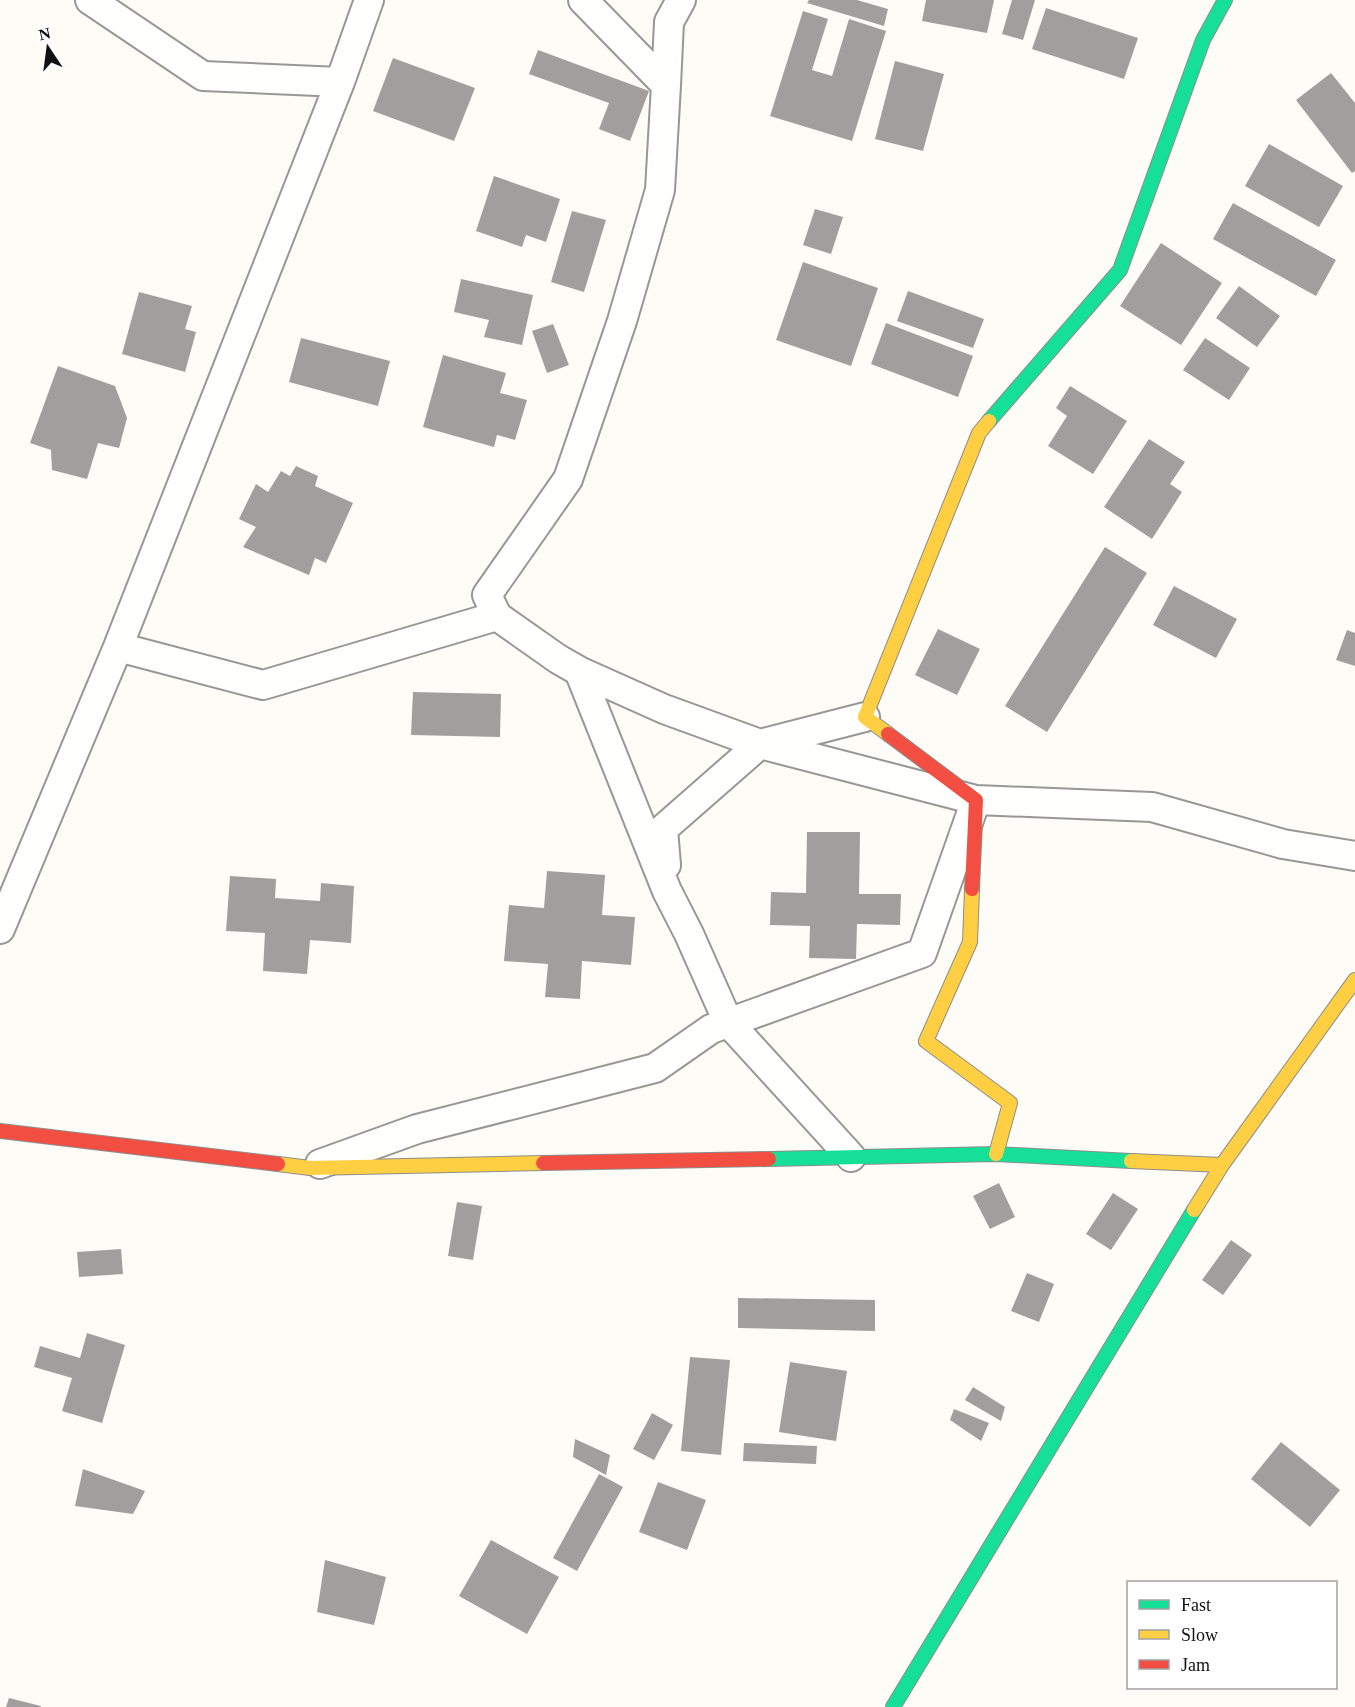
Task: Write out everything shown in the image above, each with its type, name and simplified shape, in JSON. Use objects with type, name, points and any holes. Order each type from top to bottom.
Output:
[{"type":"street","points":[[90,0],[203,76],[340,82]]},
{"type":"street","points":[[0,929],[118,647],[340,82],[369,0]]},
{"type":"street","points":[[584,0],[666,85]]},
{"type":"street","points":[[681,0],[669,22],[660,190],[622,321],[568,478],[487,595],[497,616],[579,671],[664,709],[760,744],[976,800],[1152,807],[1283,844],[1355,856]]},
{"type":"street","points":[[865,717],[979,433],[1120,270],[1203,40],[1225,0]]},
{"type":"street","points":[[118,647],[263,685],[497,616]]},
{"type":"street","points":[[579,671],[668,891],[728,1022],[851,1157]]},
{"type":"street","points":[[668,891],[663,829],[760,744],[865,717]]},
{"type":"street","points":[[865,717],[976,800]]},
{"type":"street","points":[[310,1168],[417,1129],[655,1068],[711,1029],[922,953],[976,800]]},
{"type":"street","points":[[976,800],[970,942],[926,1041],[1010,1103],[996,1154]]},
{"type":"street","points":[[893,1707],[1222,1165],[1355,980]]},
{"type":"street","points":[[0,1131],[310,1168],[996,1154],[1222,1165]]},
{"type":"building","points":[[809,0],[857,0],[888,9],[884,26],[807,3]]},
{"type":"building","points":[[926,0],[994,0],[987,33],[922,21]]},
{"type":"building","points":[[1012,0],[1035,0],[1023,40],[1002,34]]},
{"type":"building","points":[[1046,8],[1138,38],[1124,79],[1032,49]]},
{"type":"building","points":[[803,11],[828,19],[812,70],[832,76],[849,19],[886,31],[852,141],[770,116]]},
{"type":"building","points":[[538,50],[649,91],[630,141],[599,129],[609,103],[529,74]]},
{"type":"building","points":[[393,58],[475,88],[454,141],[373,111]]},
{"type":"building","points":[[895,61],[944,74],[923,151],[875,139]]},
{"type":"building","points":[[1331,73],[1355,103],[1355,171],[1352,173],[1296,100]]},
{"type":"building","points":[[1269,144],[1343,186],[1319,227],[1245,186]]},
{"type":"building","points":[[494,176],[560,199],[546,242],[526,235],[522,247],[476,231]]},
{"type":"building","points":[[1233,203],[1336,260],[1316,296],[1213,239]]},
{"type":"building","points":[[815,209],[843,217],[831,254],[803,245]]},
{"type":"building","points":[[572,211],[606,220],[584,292],[551,282]]},
{"type":"building","points":[[1161,243],[1222,283],[1181,345],[1120,306]]},
{"type":"building","points":[[803,262],[878,288],[851,366],[776,340]]},
{"type":"building","points":[[461,279],[533,295],[522,345],[484,337],[489,320],[454,312]]},
{"type":"building","points":[[1239,286],[1280,316],[1257,347],[1216,318]]},
{"type":"building","points":[[908,291],[984,319],[973,348],[897,321]]},
{"type":"building","points":[[139,292],[192,306],[185,329],[196,332],[185,372],[122,354]]},
{"type":"building","points":[[886,323],[973,356],[958,397],[871,364]]},
{"type":"building","points":[[553,324],[569,365],[547,373],[532,331]]},
{"type":"building","points":[[301,338],[390,361],[378,406],[289,382]]},
{"type":"building","points":[[1205,338],[1250,368],[1229,400],[1183,370]]},
{"type":"building","points":[[443,355],[506,373],[500,393],[527,400],[515,440],[497,435],[494,447],[423,427]]},
{"type":"building","points":[[58,366],[115,386],[127,418],[119,448],[98,443],[87,479],[52,470],[51,450],[30,443]]},
{"type":"building","points":[[1070,386],[1127,421],[1093,474],[1048,446],[1067,416],[1056,408]]},
{"type":"building","points":[[1149,439],[1185,462],[1170,484],[1182,492],[1152,539],[1104,507]]},
{"type":"building","points":[[296,466],[318,476],[315,486],[353,503],[326,563],[315,558],[309,575],[243,547],[256,527],[239,519],[256,484],[268,492],[281,471],[290,476]]},
{"type":"building","points":[[1105,547],[1147,573],[1047,732],[1005,706]]},
{"type":"building","points":[[1174,586],[1237,619],[1216,658],[1153,625]]},
{"type":"building","points":[[938,629],[980,649],[957,695],[915,675]]},
{"type":"building","points":[[1347,630],[1355,633],[1355,666],[1336,660]]},
{"type":"building","points":[[413,692],[501,694],[500,737],[411,735]]},
{"type":"building","points":[[807,832],[860,832],[859,894],[901,894],[900,925],[857,924],[856,959],[809,958],[810,926],[770,925],[771,892],[806,893]]},
{"type":"building","points":[[547,871],[605,875],[602,915],[635,917],[631,965],[582,961],[580,999],[545,997],[548,964],[504,961],[509,905],[544,908]]},
{"type":"building","points":[[230,876],[276,879],[275,898],[320,901],[321,883],[354,886],[351,943],[310,940],[307,974],[263,971],[265,933],[226,931]]},
{"type":"building","points":[[999,1183],[1015,1217],[990,1229],[973,1196]]},
{"type":"building","points":[[1113,1193],[1138,1209],[1111,1250],[1086,1234]]},
{"type":"building","points":[[457,1202],[482,1206],[473,1260],[448,1256]]},
{"type":"building","points":[[1231,1240],[1252,1255],[1223,1295],[1202,1280]]},
{"type":"building","points":[[121,1249],[123,1274],[79,1277],[77,1252]]},
{"type":"building","points":[[1027,1273],[1054,1284],[1039,1322],[1011,1311]]},
{"type":"building","points":[[738,1298],[875,1300],[875,1331],[738,1328]]},
{"type":"building","points":[[87,1333],[125,1345],[102,1423],[62,1411],[72,1378],[34,1367],[40,1346],[80,1358]]},
{"type":"building","points":[[690,1357],[730,1360],[721,1455],[681,1451]]},
{"type":"building","points":[[790,1362],[847,1371],[836,1441],[779,1432]]},
{"type":"building","points":[[973,1387],[1005,1407],[1001,1421],[965,1400]]},
{"type":"building","points":[[954,1409],[989,1423],[981,1441],[950,1420]]},
{"type":"building","points":[[652,1413],[673,1425],[654,1460],[633,1449]]},
{"type":"building","points":[[575,1439],[610,1455],[606,1475],[573,1457]]},
{"type":"building","points":[[1281,1442],[1340,1490],[1310,1527],[1251,1479]]},
{"type":"building","points":[[744,1443],[817,1446],[816,1464],[743,1461]]},
{"type":"building","points":[[83,1469],[145,1491],[133,1514],[75,1506]]},
{"type":"building","points":[[599,1474],[623,1487],[577,1571],[553,1558]]},
{"type":"building","points":[[658,1482],[706,1500],[687,1550],[639,1532]]},
{"type":"building","points":[[491,1540],[559,1577],[527,1634],[459,1596]]},
{"type":"building","points":[[325,1560],[386,1577],[374,1625],[317,1612]]},
{"type":"building","points":[[9,1698],[41,1706],[41,1707],[6,1707]]},
{"type":"traffic: fast","points":[[989,421],[1120,270],[1203,40],[1225,0]]},
{"type":"traffic: fast","points":[[769,1159],[996,1154],[1131,1161]]},
{"type":"traffic: fast","points":[[893,1707],[1194,1210]]},
{"type":"traffic: slow","points":[[888,734],[865,717],[979,433],[989,421]]},
{"type":"traffic: slow","points":[[972,889],[970,942],[926,1041],[1010,1103],[996,1154]]},
{"type":"traffic: slow","points":[[1194,1210],[1222,1165],[1355,980]]},
{"type":"traffic: slow","points":[[1131,1161],[1222,1165]]},
{"type":"traffic: slow","points":[[278,1164],[310,1168],[543,1163]]},
{"type":"traffic: jam","points":[[888,734],[976,800],[972,889]]},
{"type":"traffic: jam","points":[[0,1131],[278,1164]]},
{"type":"traffic: jam","points":[[543,1163],[769,1159]]}]
